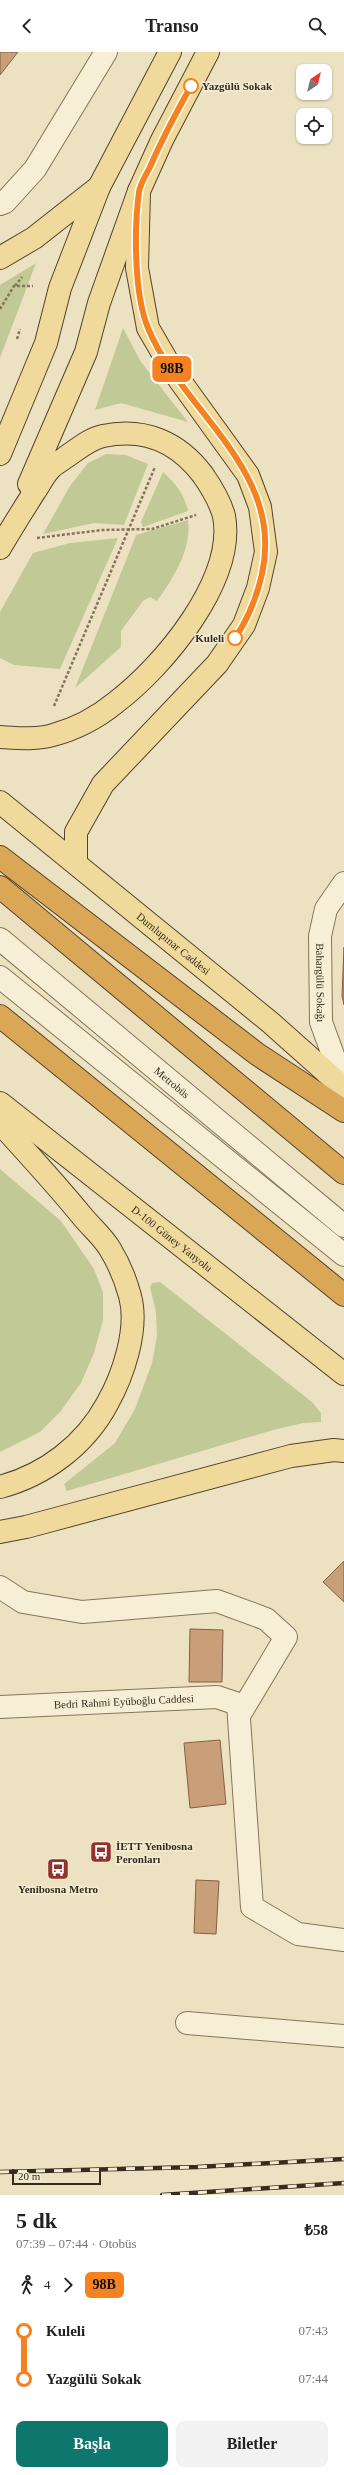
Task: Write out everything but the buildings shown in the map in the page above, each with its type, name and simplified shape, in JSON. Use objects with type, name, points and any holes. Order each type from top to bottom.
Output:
[{"type":"highway","points":[[0,857],[257,1054],[344,1111]]},
{"type":"highway","points":[[0,887],[344,1173]]},
{"type":"highway","points":[[0,1016],[344,1294]]},
{"type":"main road","points":[[0,454],[46,343],[60,288],[99,187],[170,52]]},
{"type":"main road","points":[[3,543],[86,352],[99,303],[139,191],[162,140],[208,52]]},
{"type":"main road","points":[[0,258],[34,238],[99,187]]},
{"type":"main road","points":[[76,863],[76,832],[103,784],[218,664],[244,625],[258,588],[266,552],[260,507],[248,476],[173,371],[148,328],[137,268],[139,191]]},
{"type":"main road","points":[[0,737],[24,739],[52,736],[74,728],[115,703],[169,652],[207,595],[219,568],[225,539],[221,506],[214,490],[190,458],[166,441],[127,435],[103,436],[83,444],[50,469],[3,543]]},
{"type":"main road","name":"Dumlupınar Caddesi","points":[[0,802],[270,1023],[344,1088]]},
{"type":"main road","name":"D-100 Güney Yanyolu","points":[[0,1103],[344,1374]]},
{"type":"main road","points":[[0,1123],[110,1248],[130,1297],[131,1315],[131,1333],[125,1360],[117,1386],[103,1412],[80,1441],[53,1464],[30,1477],[0,1488]]},
{"type":"main road","points":[[0,1532],[70,1516],[291,1456],[334,1450],[344,1451]]},
{"type":"street","points":[[0,204],[5,202],[35,169],[106,52]]},
{"type":"street","name":"Bahargülü Sokağı","points":[[344,883],[326,909],[320,936],[321,1022],[344,1085]]},
{"type":"street","name":"Metrobüs","points":[[0,939],[344,1226]]},
{"type":"street","points":[[0,977],[344,1255]]},
{"type":"street","points":[[0,1587],[23,1602],[82,1612],[217,1601],[266,1619],[286,1637],[240,1714],[252,1907],[298,1934],[344,1940]]},
{"type":"street","name":"Bedri Rahmi Eyüboğlu Caddesi","points":[[0,1706],[217,1697],[238,1704],[240,1714]]},
{"type":"street","points":[[187,2024],[344,2036]]},
{"type":"path","points":[[52,736],[48,721],[166,441]]},
{"type":"path","points":[[34,537],[39,540],[102,530],[152,530],[221,506]]},
{"type":"green space","points":[[36,263],[0,358],[0,285]]},
{"type":"green space","points":[[123,328],[141,362],[188,422],[121,403],[95,410]]},
{"type":"green space","points":[[106,454],[126,455],[148,464],[124,525],[94,523],[43,534],[70,486],[88,463]]},
{"type":"green space","points":[[163,472],[179,490],[188,511],[143,527],[141,522]]},
{"type":"green space","points":[[188,520],[187,542],[184,553],[175,573],[157,601],[150,597],[143,601],[121,631],[121,647],[75,688],[136,535]]},
{"type":"green space","points":[[118,538],[60,669],[14,665],[0,658],[0,612],[33,553],[70,543]]},
{"type":"green space","points":[[0,1169],[61,1221],[94,1269],[103,1292],[103,1320],[94,1353],[81,1383],[60,1412],[40,1432],[0,1452]]},
{"type":"green space","points":[[160,1282],[312,1402],[321,1413],[321,1422],[303,1423],[273,1430],[67,1491],[64,1484],[115,1443],[135,1409],[152,1363],[157,1336],[156,1312],[150,1287],[152,1283]]},
{"type":"railway","points":[[0,2172],[197,2167],[344,2159]]},
{"type":"railway","points":[[162,2195],[344,2183]]},
{"type":"bus line","name":"98B","points":[[191,86],[162,140],[139,191],[137,268],[143,308],[148,328],[173,371],[214,425],[248,476],[260,507],[266,552],[258,588],[244,625],[235,638]]},
{"type":"place","name":"Yazgülü Sokak","points":[[191,86]]},
{"type":"place","name":"Kuleli","points":[[235,638]]},
{"type":"place","name":"İETT Yenibosna Peronları","points":[[101,1852]]},
{"type":"place","name":"Yenibosna Metro","points":[[58,1869]]}]
